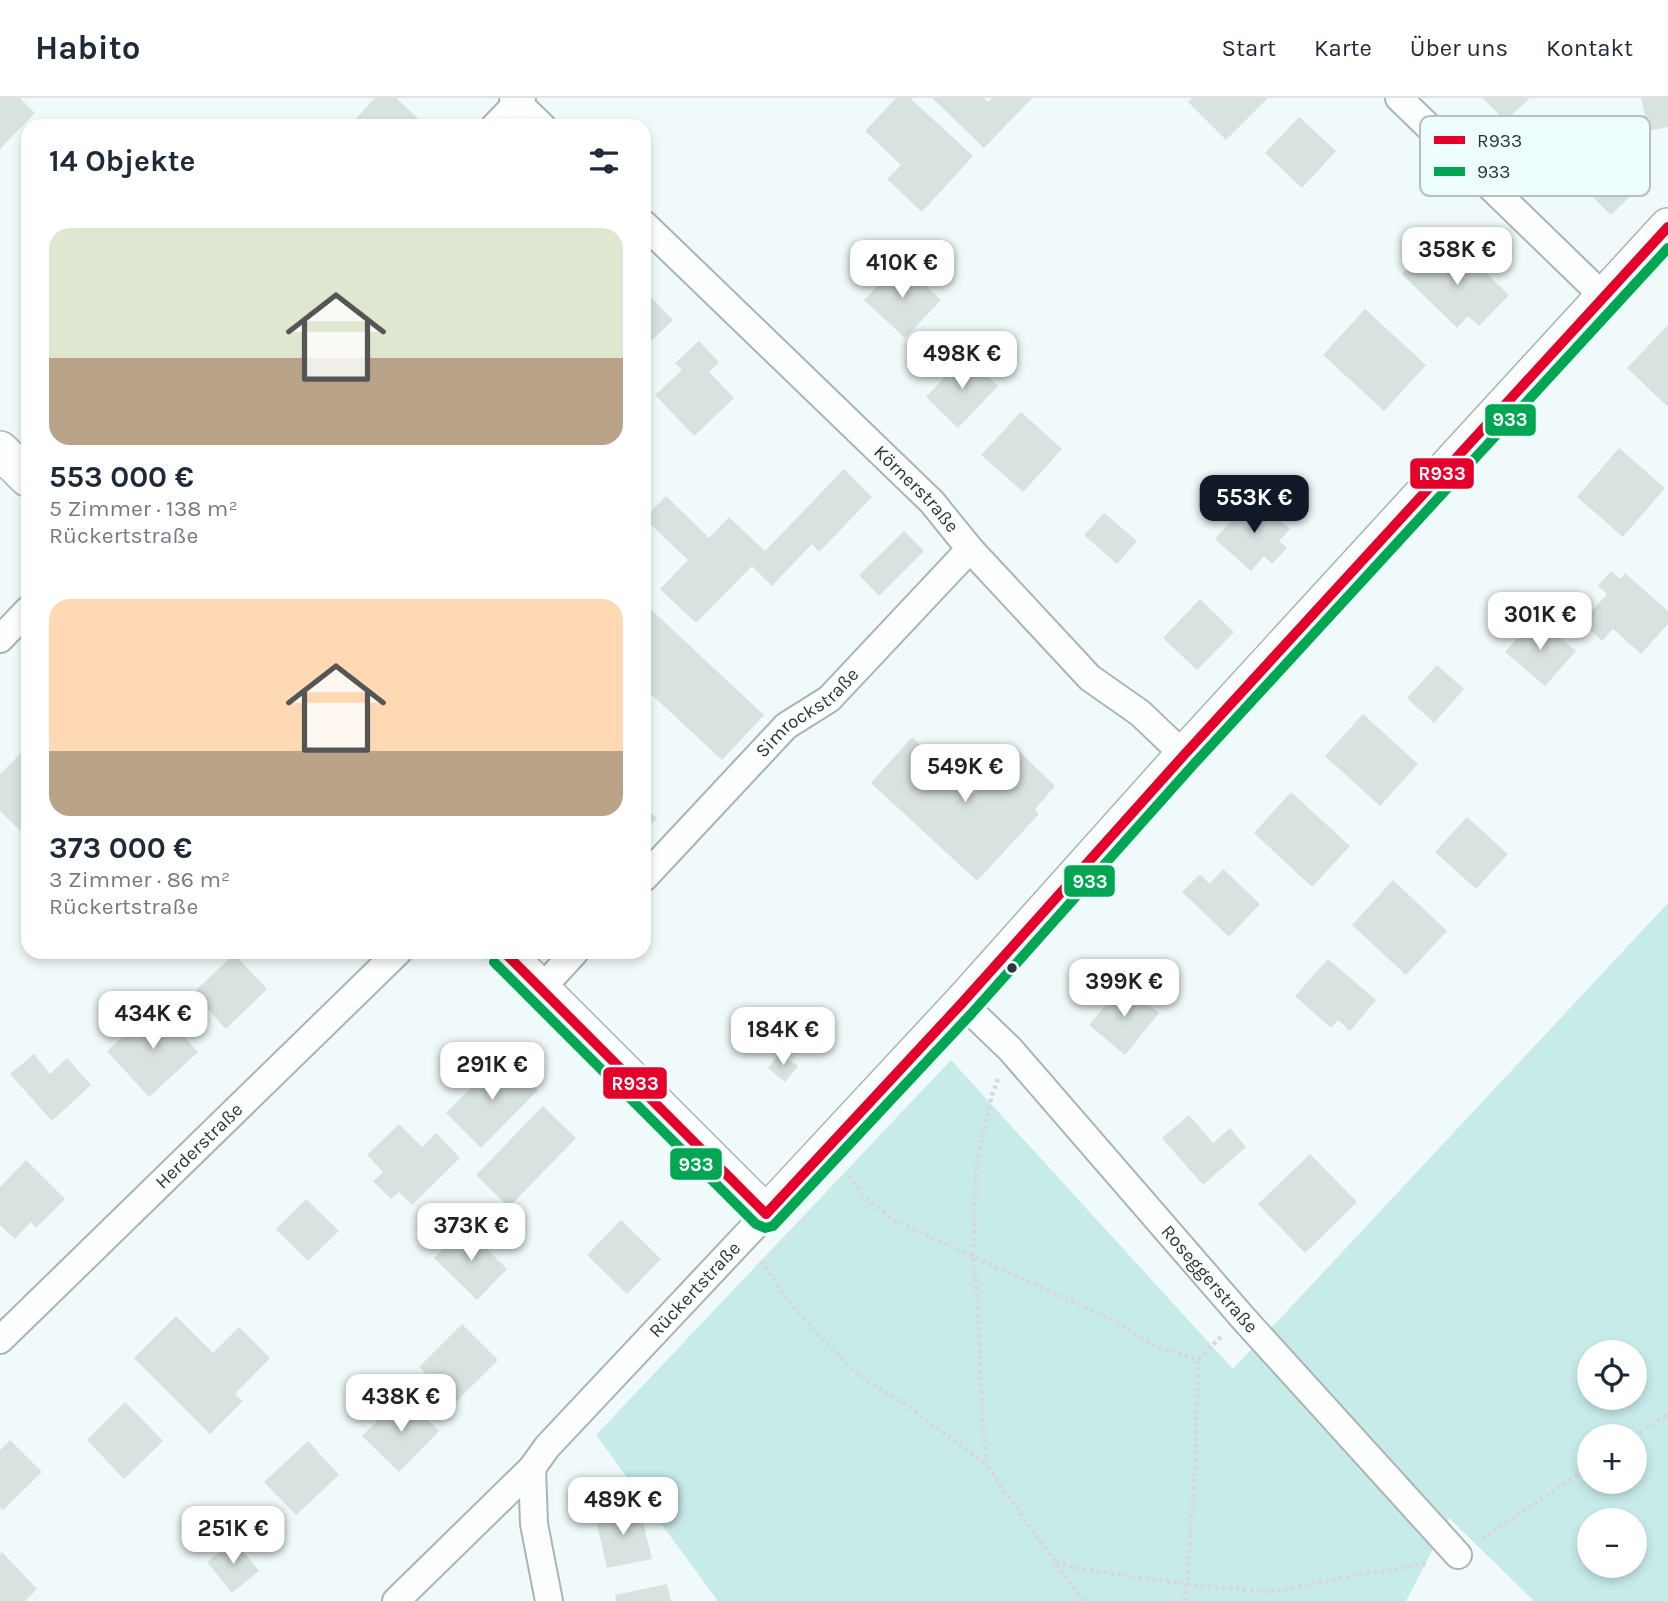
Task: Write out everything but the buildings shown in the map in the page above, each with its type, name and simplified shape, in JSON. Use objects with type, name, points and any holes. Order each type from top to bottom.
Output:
[{"type":"street","points":[[1399,98],[1420,118]]},
{"type":"street","points":[[501,119],[517,99],[536,119]]},
{"type":"street","points":[[1500,196],[1604,297]]},
{"type":"street","name":"Rückertstraße","points":[[396,1601],[531,1468],[547,1447],[962,1003],[1184,755],[1668,227]]},
{"type":"street","name":"Körnerstraße","points":[[651,231],[932,502],[970,549],[1090,678],[1140,713],[1184,755]]},
{"type":"street","points":[[0,450],[21,471]]},
{"type":"street","name":"Simrockstraße","points":[[651,871],[786,726],[829,699],[970,549]]},
{"type":"street","points":[[0,639],[21,617]]},
{"type":"street","name":"Herderstraße","points":[[0,1340],[391,959]]},
{"type":"street","points":[[511,959],[755,1225]]},
{"type":"street","points":[[541,989],[569,959]]},
{"type":"street","name":"Roseggerstraße","points":[[962,1003],[1010,1049],[1243,1318],[1458,1555]]},
{"type":"street","points":[[531,1468],[534,1524],[549,1601]]},
{"type":"path","points":[[986,1464],[973,1256],[977,1159],[992,1095],[1010,1049]]},
{"type":"path","points":[[828,1147],[863,1196],[895,1221],[1109,1318],[1157,1347],[1198,1359]]},
{"type":"path","points":[[755,1225],[786,1298],[858,1375],[902,1402],[986,1464],[1083,1601]]},
{"type":"path","points":[[1184,1601],[1196,1455],[1198,1359],[1243,1318]]},
{"type":"path","points":[[1647,1428],[1668,1414]]},
{"type":"path","points":[[1054,1561],[1080,1569],[1187,1584],[1271,1592],[1423,1565],[1458,1555],[1577,1475]]},
{"type":"shaded area","points":[[1668,903],[1668,1601],[1534,1601],[1449,1518],[1406,1601],[718,1601],[596,1435],[951,1060],[1233,1369]]},
{"type":"transit line","name":"R933","points":[[766,1214],[962,1003],[1184,755],[1668,227]]},
{"type":"transit line","name":"933","points":[[494,962],[756,1224],[765,1228],[773,1226],[972,1013],[1194,764],[1668,248]]},
{"type":"transit line","name":"R933","points":[[511,959],[766,1214]]}]
